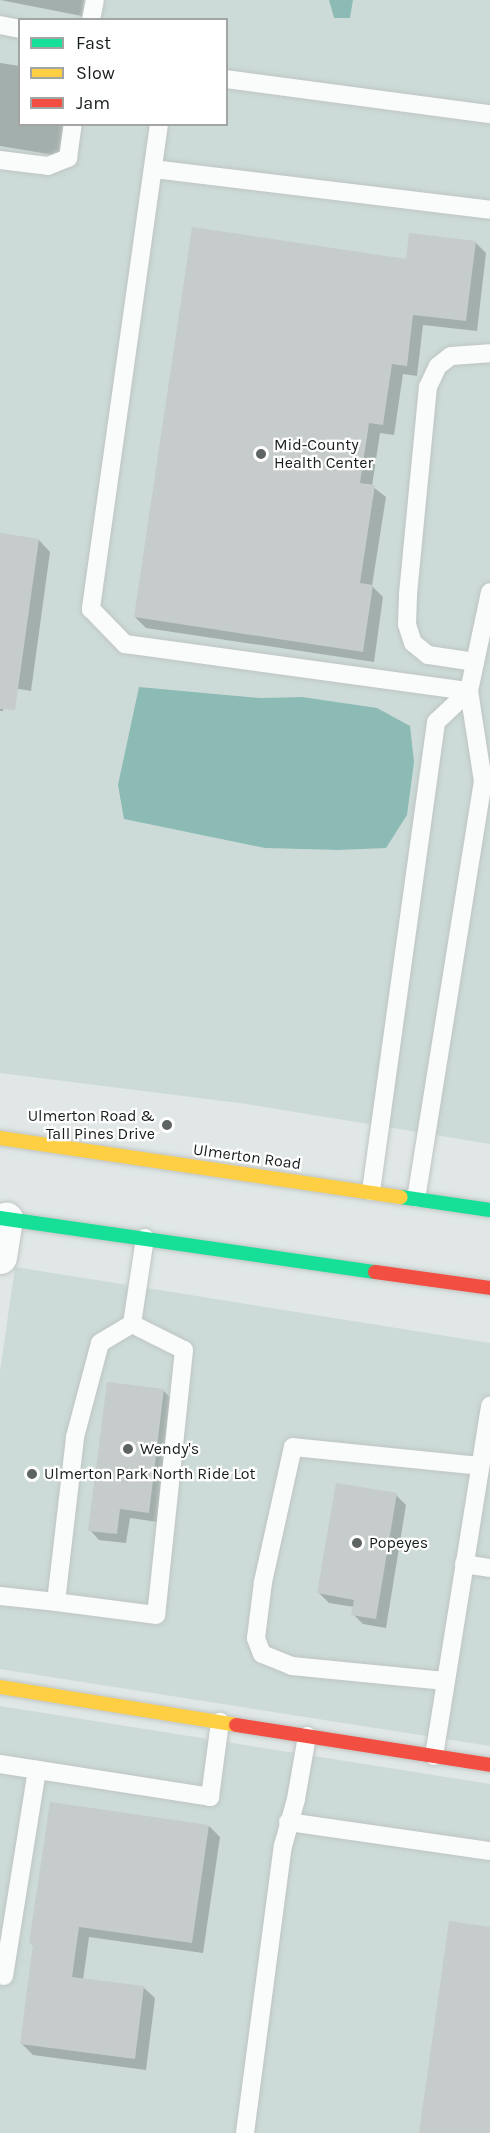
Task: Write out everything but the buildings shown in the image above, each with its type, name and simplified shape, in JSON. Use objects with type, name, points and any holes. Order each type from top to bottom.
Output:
[{"type":"main road","name":"Ulmerton Road","points":[[0,1138],[490,1210]]},
{"type":"main road","points":[[3,1218],[490,1288]]},
{"type":"main road","points":[[0,1688],[490,1765]]},
{"type":"street","points":[[0,1257],[3,1218]]},
{"type":"lane","points":[[91,18],[94,0]]},
{"type":"lane","points":[[0,25],[18,29]]},
{"type":"lane","points":[[228,79],[490,114]]},
{"type":"lane","points":[[0,160],[48,166],[68,158],[73,126]]},
{"type":"lane","points":[[159,126],[91,609],[125,644],[469,691]]},
{"type":"lane","points":[[153,169],[490,210]]},
{"type":"lane","points":[[475,662],[428,655],[413,643],[407,624],[408,594],[428,387],[438,366],[451,356],[490,353]]},
{"type":"lane","points":[[416,1198],[483,781],[469,691],[490,591]]},
{"type":"lane","points":[[371,1191],[436,722],[469,691]]},
{"type":"lane","points":[[132,1324],[145,1238]]},
{"type":"lane","points":[[56,1602],[75,1437],[100,1343],[132,1324]]},
{"type":"lane","points":[[0,1596],[156,1615],[184,1350],[132,1324]]},
{"type":"lane","points":[[434,1756],[480,1466],[488,1431],[490,1405]]},
{"type":"lane","points":[[446,1681],[292,1666],[262,1654],[256,1638],[263,1582],[293,1447],[480,1466]]},
{"type":"lane","points":[[464,1564],[490,1568]]},
{"type":"lane","points":[[0,1764],[210,1797],[220,1722]]},
{"type":"lane","points":[[245,2133],[288,1822],[307,1736]]},
{"type":"lane","points":[[4,1976],[37,1770]]},
{"type":"lane","points":[[288,1822],[490,1851]]},
{"type":"shaded area","points":[[0,0],[329,0],[334,18],[350,18],[353,0],[490,0],[490,1144],[247,1104],[0,1073]],"holes":[[[302,697],[337,850],[265,848],[125,819],[260,698]]]},
{"type":"shaded area","points":[[15,1267],[490,1343],[490,1746],[0,1669],[0,1372]]},
{"type":"shaded area","points":[[0,1706],[490,1784],[490,2133],[0,2133]]},
{"type":"water","points":[[329,0],[353,0],[350,18],[334,18]]},
{"type":"water","points":[[139,687],[260,698],[302,697],[377,708],[410,726],[414,762],[407,815],[386,848],[337,850],[265,848],[124,819],[118,785]]},
{"type":"traffic: fast","points":[[401,1197],[490,1210]]},
{"type":"traffic: fast","points":[[0,1218],[375,1272]]},
{"type":"traffic: slow","points":[[0,1138],[401,1197]]},
{"type":"traffic: slow","points":[[0,1687],[236,1725]]},
{"type":"traffic: jam","points":[[375,1272],[490,1288]]},
{"type":"traffic: jam","points":[[236,1725],[490,1765]]},
{"type":"place","name":"Mid-County Health Center","points":[[261,454]]},
{"type":"place","name":"Ulmerton Road & Tall Pines Drive","points":[[167,1125]]},
{"type":"place","name":"Wendy's","points":[[128,1449]]},
{"type":"place","name":"Ulmerton Park North Ride Lot","points":[[32,1474]]},
{"type":"place","name":"Popeyes","points":[[357,1543]]}]
